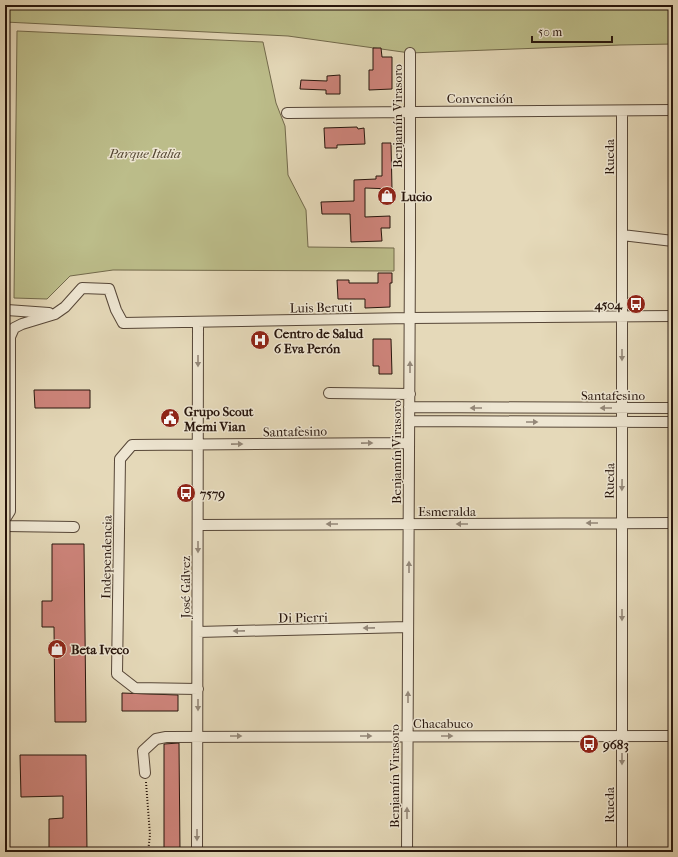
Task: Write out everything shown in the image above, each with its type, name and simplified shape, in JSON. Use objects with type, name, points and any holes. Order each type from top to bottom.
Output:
[{"type":"street","name":"Benjamín Virasoro","points":[[407,852],[410,394],[410,53]]},
{"type":"street","name":"Convención","points":[[288,113],[673,110]]},
{"type":"street","name":"Rueda","points":[[622,111],[622,852]]},
{"type":"street","points":[[622,235],[673,241]]},
{"type":"street","name":"Luis Beruti","points":[[55,314],[65,307],[82,288],[109,289],[116,310],[123,323],[410,318],[673,316]]},
{"type":"street","points":[[5,308],[7,310],[55,314]]},
{"type":"street","points":[[5,519],[10,511],[10,337],[14,328],[22,324],[55,314]]},
{"type":"street","name":"José Gálvez","points":[[197,852],[198,322]]},
{"type":"street","points":[[329,393],[410,394]]},
{"type":"street","name":"Santafesino","points":[[409,408],[673,408]]},
{"type":"street","name":"Santafesino","points":[[409,421],[673,422]]},
{"type":"street","name":"Santafesino","points":[[132,445],[409,443]]},
{"type":"street","name":"Independencia","points":[[132,445],[120,458],[117,674],[135,688],[198,689]]},
{"type":"street","name":"Esmeralda","points":[[198,525],[673,523]]},
{"type":"street","points":[[5,526],[74,527]]},
{"type":"street","name":"Di Pierri","points":[[198,632],[408,627]]},
{"type":"street","name":"Chacabuco","points":[[145,773],[143,751],[156,739],[166,737],[673,736]]},
{"type":"path","points":[[145,773],[150,835],[148,852]]},
{"type":"green space","points":[[5,5],[673,5],[673,44],[410,53],[288,36],[5,22]]},
{"type":"green space","name":"Parque Italia","points":[[17,31],[263,42],[276,103],[285,126],[288,175],[306,210],[308,247],[394,248],[394,271],[113,270],[70,276],[47,299],[14,298]]},
{"type":"building","points":[[373,48],[381,48],[382,57],[392,57],[392,89],[369,90],[369,70],[373,70]]},
{"type":"building","points":[[340,75],[340,94],[326,94],[326,90],[300,89],[301,80],[327,81],[327,76]]},
{"type":"building","points":[[357,127],[358,129],[364,128],[365,144],[337,145],[337,148],[325,148],[324,128]]},
{"type":"building","points":[[382,143],[391,143],[392,189],[365,188],[365,217],[390,216],[390,228],[381,228],[382,241],[351,242],[350,214],[322,214],[321,202],[354,201],[354,180],[376,179],[376,176],[382,176]]},
{"type":"building","points":[[378,273],[392,273],[392,283],[390,283],[390,307],[365,308],[365,299],[338,299],[337,280],[349,280],[349,283],[378,283]]},
{"type":"building","points":[[373,339],[391,339],[392,374],[379,374],[379,366],[373,366]]},
{"type":"building","points":[[34,390],[90,390],[90,408],[35,408]]},
{"type":"building","points":[[52,544],[84,544],[86,722],[55,722],[54,627],[42,627],[42,601],[52,601]]},
{"type":"building","points":[[122,693],[178,695],[178,711],[122,711]]},
{"type":"building","points":[[179,743],[180,852],[164,852],[164,744]]},
{"type":"building","points":[[20,755],[86,755],[87,852],[49,852],[49,819],[63,818],[63,796],[21,797]]},
{"type":"place","name":"Lucio","points":[[387,196]]},
{"type":"place","name":"4504","points":[[636,304]]},
{"type":"place","name":"Centro de Salud 6 Eva Perón","points":[[260,340]]},
{"type":"place","name":"Grupo Scout Memi Vian","points":[[170,418]]},
{"type":"place","name":"7579","points":[[186,493]]},
{"type":"place","name":"Beta Iveco","points":[[57,649]]},
{"type":"place","name":"9683","points":[[589,744]]}]
